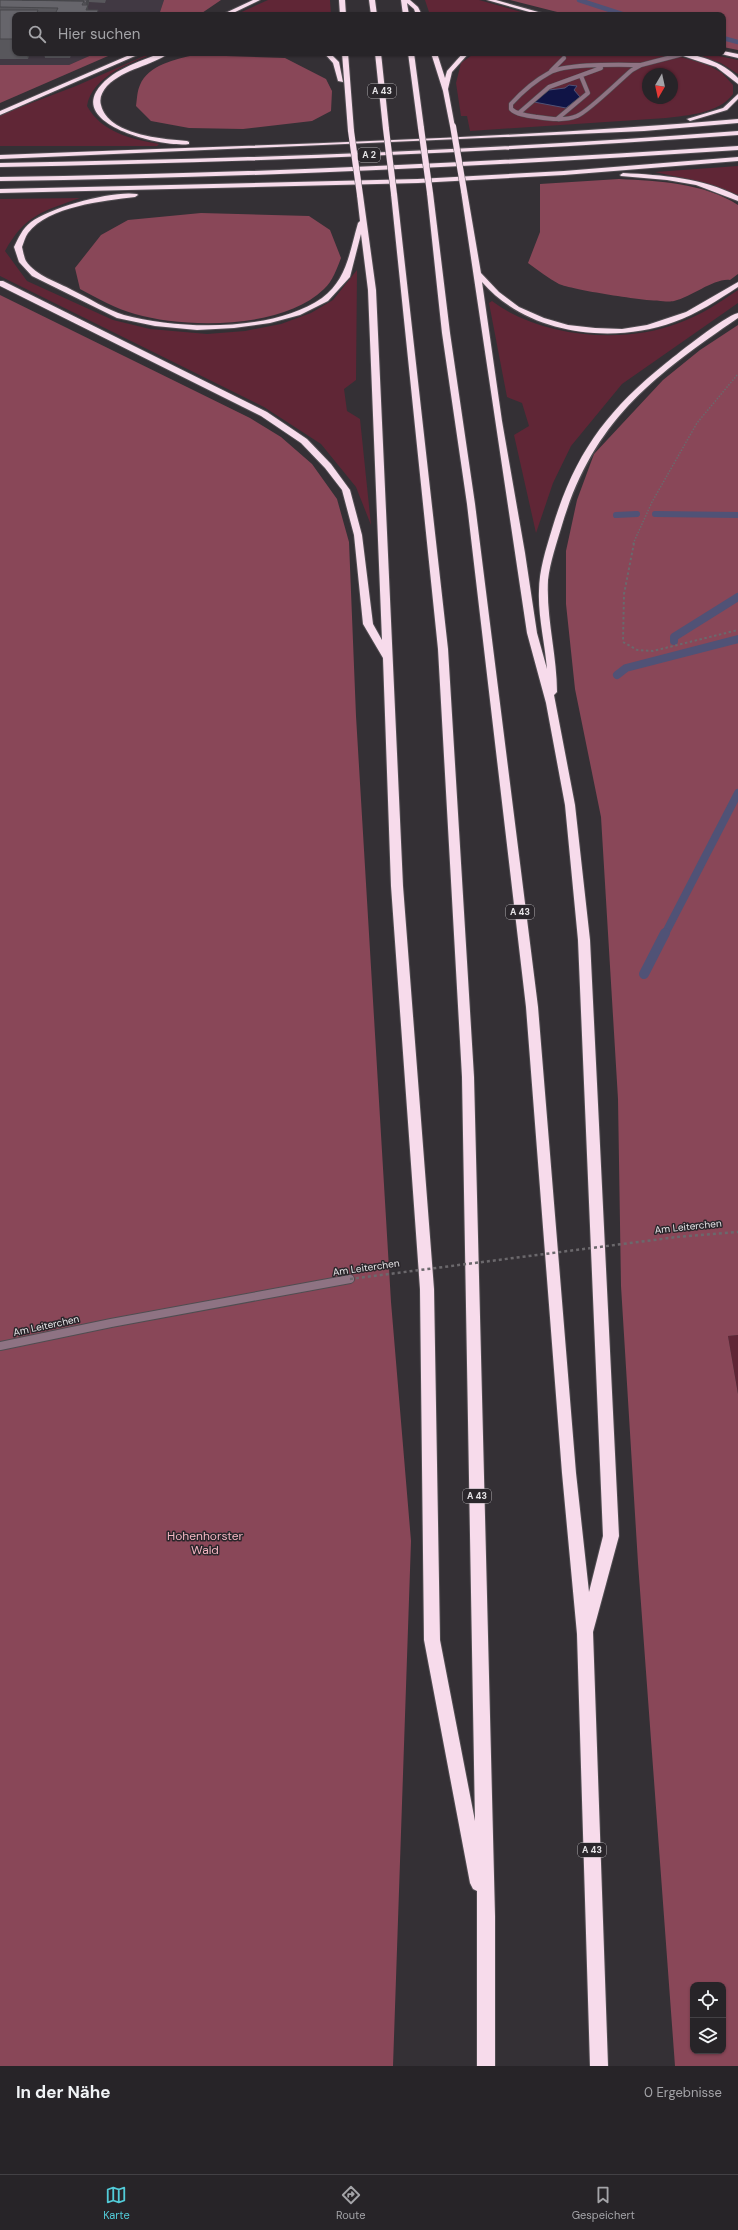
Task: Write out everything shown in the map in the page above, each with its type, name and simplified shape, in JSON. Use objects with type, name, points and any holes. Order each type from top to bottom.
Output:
[{"type":"highway","points":[[231,12],[257,0]]},
{"type":"highway","points":[[342,0],[343,12]]},
{"type":"highway","points":[[372,0],[374,12]]},
{"type":"highway","points":[[404,0],[406,12]]},
{"type":"highway","points":[[407,0],[416,8],[418,12]]},
{"type":"highway","points":[[490,0],[535,12]]},
{"type":"highway","points":[[726,54],[738,56]]},
{"type":"highway","points":[[0,113],[132,56]]},
{"type":"highway","points":[[159,56],[124,72],[109,82],[100,91],[96,102],[101,114],[120,129],[150,138],[180,143],[310,145]]},
{"type":"highway","points":[[330,56],[336,62],[342,92],[348,105]]},
{"type":"highway","points":[[345,56],[348,105],[372,290],[397,886],[427,1289],[432,1640],[486,1916]]},
{"type":"highway","name":"A 43","points":[[378,56],[443,649],[468,1077],[486,1916],[486,2066]]},
{"type":"highway","name":"A 43","points":[[411,56],[430,193],[446,333],[471,504],[532,1007],[569,1473],[585,1634],[599,2066]]},
{"type":"highway","points":[[435,56],[446,91],[464,191],[498,421],[521,553],[532,633],[551,703],[570,805],[584,940],[612,1536],[585,1634]]},
{"type":"highway","points":[[446,91],[449,72],[463,56]]},
{"type":"highway","points":[[689,56],[724,70],[738,82]]},
{"type":"highway","points":[[548,134],[697,117],[724,109],[738,96]]},
{"type":"highway","points":[[0,157],[548,134],[644,129],[738,121]]},
{"type":"highway","name":"A 2","points":[[0,165],[309,158],[738,133]]},
{"type":"highway","name":"A 2","points":[[0,179],[160,177],[318,172],[512,163],[738,148]]},
{"type":"highway","points":[[0,191],[418,182],[564,173],[738,159]]},
{"type":"highway","points":[[564,173],[631,175],[671,179],[699,184],[738,199]]},
{"type":"highway","points":[[275,185],[227,191],[134,195],[99,199],[65,208],[41,219],[25,233],[18,247],[23,262],[35,274],[120,316],[155,324],[197,328],[234,326],[270,322],[325,299],[346,277],[363,218]]},
{"type":"highway","points":[[477,271],[489,289],[508,305],[533,318],[573,328],[612,331],[649,327],[672,321],[738,284]]},
{"type":"highway","points":[[0,282],[264,414],[304,441],[328,466],[346,490],[358,535],[368,624],[387,658]]},
{"type":"highway","points":[[551,703],[553,670],[546,615],[544,578],[560,511],[573,478],[591,446],[612,416],[631,395],[657,373],[738,315]]},
{"type":"street","points":[[564,58],[550,72],[536,81],[511,104],[511,109],[519,113],[556,119],[578,116],[632,70],[674,56]]},
{"type":"street","points":[[550,72],[562,69],[606,66],[641,66]]},
{"type":"street","points":[[519,113],[549,87],[606,66]]},
{"type":"street","points":[[556,119],[588,93],[581,76]]},
{"type":"street","name":"Am Leiterchen","points":[[0,1346],[111,1322],[350,1279]]},
{"type":"path","points":[[738,374],[697,423],[652,502],[633,545],[624,594],[622,628],[623,642],[630,649],[639,651],[654,651],[738,630]]},
{"type":"path","name":"Am Leiterchen","points":[[350,1279],[678,1237],[738,1232]]},
{"type":"shaded area","points":[[0,0],[164,0],[160,12],[12,12],[12,56],[89,56],[69,65],[0,65]]},
{"type":"shaded area","points":[[268,0],[330,0],[331,12],[242,12]]},
{"type":"shaded area","points":[[425,0],[479,0],[521,12],[429,12]]},
{"type":"shaded area","points":[[144,56],[148,56],[124,66],[104,79],[96,86],[90,96],[87,106],[93,115],[109,129],[138,140],[159,144],[157,146],[0,146],[0,115],[76,86]]},
{"type":"shaded area","points":[[471,56],[677,56],[706,64],[722,73],[733,85],[733,94],[727,101],[711,110],[684,116],[470,131],[467,116],[461,116],[456,83],[461,63]]},
{"type":"shaded area","points":[[699,56],[719,56],[738,60],[738,74],[721,63]]},
{"type":"shaded area","points":[[569,85],[577,86],[574,90],[580,97],[566,108],[534,102],[549,90],[565,88]]},
{"type":"shaded area","points":[[738,166],[738,195],[706,183],[655,172]]},
{"type":"shaded area","points":[[80,198],[45,211],[36,216],[20,229],[5,251],[27,281],[113,320],[150,329],[207,334],[245,331],[281,324],[311,313],[333,300],[357,270],[356,380],[344,389],[347,411],[360,419],[371,525],[356,487],[321,444],[264,407],[0,276],[0,199]]},
{"type":"shaded area","points":[[738,290],[738,303],[622,384],[571,446],[553,483],[536,533],[514,435],[529,426],[522,403],[507,397],[489,303],[492,301],[511,313],[533,323],[557,330],[582,334],[633,334],[657,330],[687,320],[724,300]]},
{"type":"shaded area","points":[[738,1335],[738,1394],[728,1336]]},
{"type":"green space","points":[[164,0],[221,0],[203,12],[160,12]]},
{"type":"green space","points":[[510,0],[738,0],[738,50],[726,48],[726,12],[557,12]]},
{"type":"green space","points":[[89,56],[108,56],[0,103],[0,65],[69,65]]},
{"type":"green space","points":[[191,56],[285,58],[326,79],[332,91],[331,111],[312,121],[243,129],[189,128],[151,121],[136,106],[140,85],[149,72],[163,64]]},
{"type":"green space","points":[[619,179],[681,184],[711,192],[738,205],[738,274],[730,280],[717,282],[681,299],[666,301],[616,296],[567,287],[555,282],[528,263],[540,232],[540,184]]},
{"type":"green space","points":[[201,213],[309,216],[330,230],[341,258],[327,286],[306,302],[284,312],[234,322],[181,322],[156,319],[121,309],[80,289],[75,268],[101,235],[128,220]]},
{"type":"green space","name":"Hohenhorster Wald","points":[[0,295],[250,418],[281,437],[312,464],[337,499],[349,542],[356,716],[391,1302],[411,1541],[393,2066],[0,2066]]},
{"type":"green space","points":[[738,325],[738,1335],[728,1336],[738,1394],[738,2066],[675,2066],[638,1563],[621,1286],[618,1099],[601,817],[575,689],[566,604],[566,551],[577,500],[594,454],[663,380],[700,350]]},
{"type":"building","points":[[0,0],[84,1],[82,5],[88,5],[86,10],[98,10],[98,12],[56,12],[58,8],[0,7]]},
{"type":"building","points":[[22,0],[87,0],[86,3],[84,3],[84,1]]},
{"type":"building","points":[[0,10],[38,10],[37,12],[12,12],[12,39],[0,39]]},
{"type":"waterway","points":[[579,0],[616,12]]},
{"type":"waterway","points":[[726,39],[738,42]]},
{"type":"waterway","points":[[616,515],[637,514]]},
{"type":"waterway","points":[[655,514],[738,515]]},
{"type":"waterway","points":[[674,641],[674,637],[738,597]]},
{"type":"waterway","points":[[617,675],[626,668],[738,639]]},
{"type":"waterway","points":[[665,934],[738,793]]},
{"type":"waterway","points":[[644,974],[665,933]]}]
